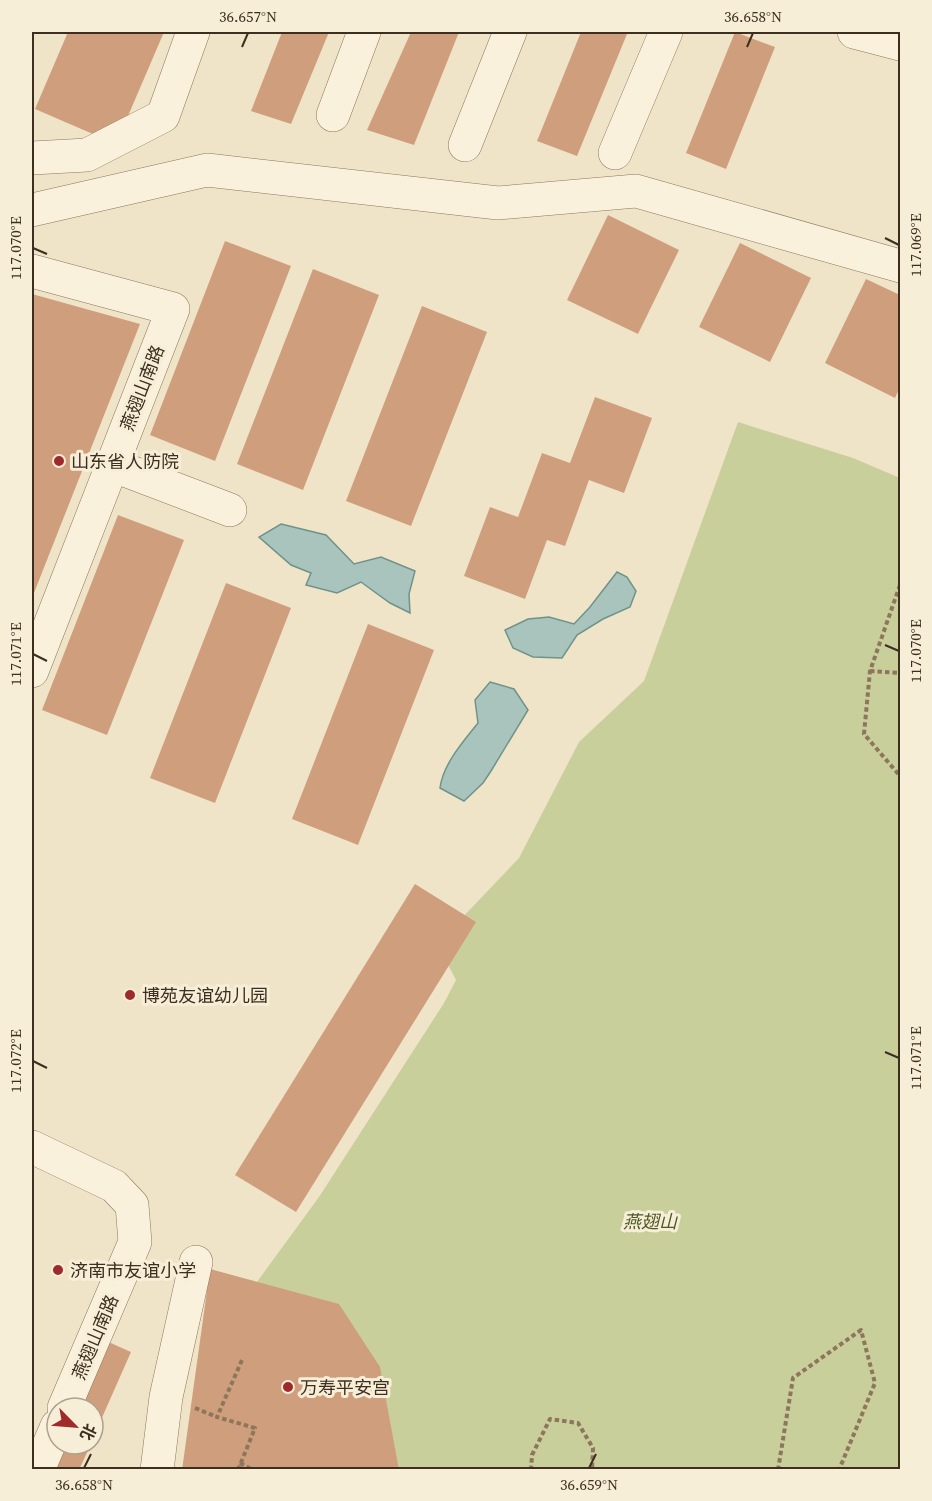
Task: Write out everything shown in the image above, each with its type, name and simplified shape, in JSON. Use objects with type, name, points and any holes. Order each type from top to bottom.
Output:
[{"type":"street","points":[[32,158],[87,155],[163,116],[193,32]]},
{"type":"street","points":[[333,115],[364,32]]},
{"type":"street","points":[[465,145],[510,32]]},
{"type":"street","points":[[615,153],[666,32]]},
{"type":"street","points":[[854,32],[900,44]]},
{"type":"street","points":[[32,210],[207,170],[498,203],[636,191],[900,266]]},
{"type":"street","name":"燕翅山南路","points":[[32,271],[173,309],[32,671]]},
{"type":"street","points":[[112,465],[230,510]]},
{"type":"street","name":"燕翅山南路","points":[[32,1147],[114,1186],[132,1205],[135,1242],[69,1396]]},
{"type":"street","points":[[157,1470],[166,1397],[196,1262]]},
{"type":"street","points":[[38,1470],[45,1454]]},
{"type":"path","points":[[900,585],[870,671],[864,734],[900,776]]},
{"type":"path","points":[[870,671],[900,673]]},
{"type":"path","points":[[778,1470],[793,1378],[861,1330],[875,1383],[839,1470]]},
{"type":"path","points":[[238,1470],[255,1428],[217,1417],[242,1360]]},
{"type":"path","points":[[531,1470],[532,1455],[550,1419],[578,1423],[593,1448],[592,1470]]},
{"type":"path","points":[[240,1463],[253,1470]]},
{"type":"green space","name":"燕翅山","points":[[738,422],[853,458],[900,478],[900,1469],[222,1470],[251,1290],[319,1197],[444,1003],[456,980],[437,944],[519,858],[579,742],[644,681]]},
{"type":"water","points":[[281,524],[326,535],[354,564],[381,557],[415,571],[409,594],[410,613],[390,603],[361,582],[337,593],[306,585],[311,573],[291,565],[259,537]]},
{"type":"water","points":[[617,572],[627,577],[636,591],[630,607],[603,619],[577,635],[562,658],[533,657],[513,648],[505,630],[528,619],[549,617],[574,624]]},
{"type":"water","points":[[490,682],[514,689],[528,710],[483,783],[464,801],[440,788],[445,770],[454,754],[478,723],[475,700]]},
{"type":"building","points":[[68,32],[164,32],[116,144],[35,109]]},
{"type":"building","points":[[282,32],[329,32],[291,124],[251,111]]},
{"type":"building","points":[[411,32],[459,32],[414,145],[367,130]]},
{"type":"building","points":[[581,32],[627,34],[577,156],[537,141]]},
{"type":"building","points":[[735,32],[775,47],[726,169],[686,153]]},
{"type":"building","points":[[608,215],[679,250],[638,334],[567,300]]},
{"type":"building","points":[[225,241],[291,266],[215,461],[150,435]]},
{"type":"building","points":[[740,243],[811,278],[770,362],[699,327]]},
{"type":"building","points":[[313,269],[379,295],[303,490],[237,464]]},
{"type":"building","points":[[866,279],[900,295],[900,387],[895,398],[825,363]]},
{"type":"building","name":"山东省人防院","points":[[32,294],[140,324],[32,598]]},
{"type":"building","points":[[422,306],[487,332],[411,526],[346,501]]},
{"type":"building","points":[[595,397],[652,418],[624,493],[589,480],[565,546],[547,540],[525,599],[464,576],[490,507],[518,517],[542,453],[570,463]]},
{"type":"building","points":[[118,515],[184,540],[107,735],[42,710]]},
{"type":"building","points":[[226,583],[291,608],[215,803],[150,778]]},
{"type":"building","points":[[368,624],[434,650],[358,845],[292,819]]},
{"type":"building","points":[[415,884],[476,922],[296,1212],[235,1175]]},
{"type":"building","name":"万寿平安宫","points":[[210,1269],[339,1304],[380,1367],[399,1470],[182,1470]]},
{"type":"building","points":[[104,1340],[131,1352],[105,1411],[105,1396],[79,1396]]},
{"type":"building","points":[[54,1456],[85,1456],[79,1470],[48,1470]]},
{"type":"place","name":"山东省人防院","points":[[59,461]]},
{"type":"place","name":"博苑友谊幼儿园","points":[[130,995]]},
{"type":"place","name":"济南市友谊小学","points":[[58,1270]]},
{"type":"place","name":"万寿平安宫","points":[[288,1387]]}]
